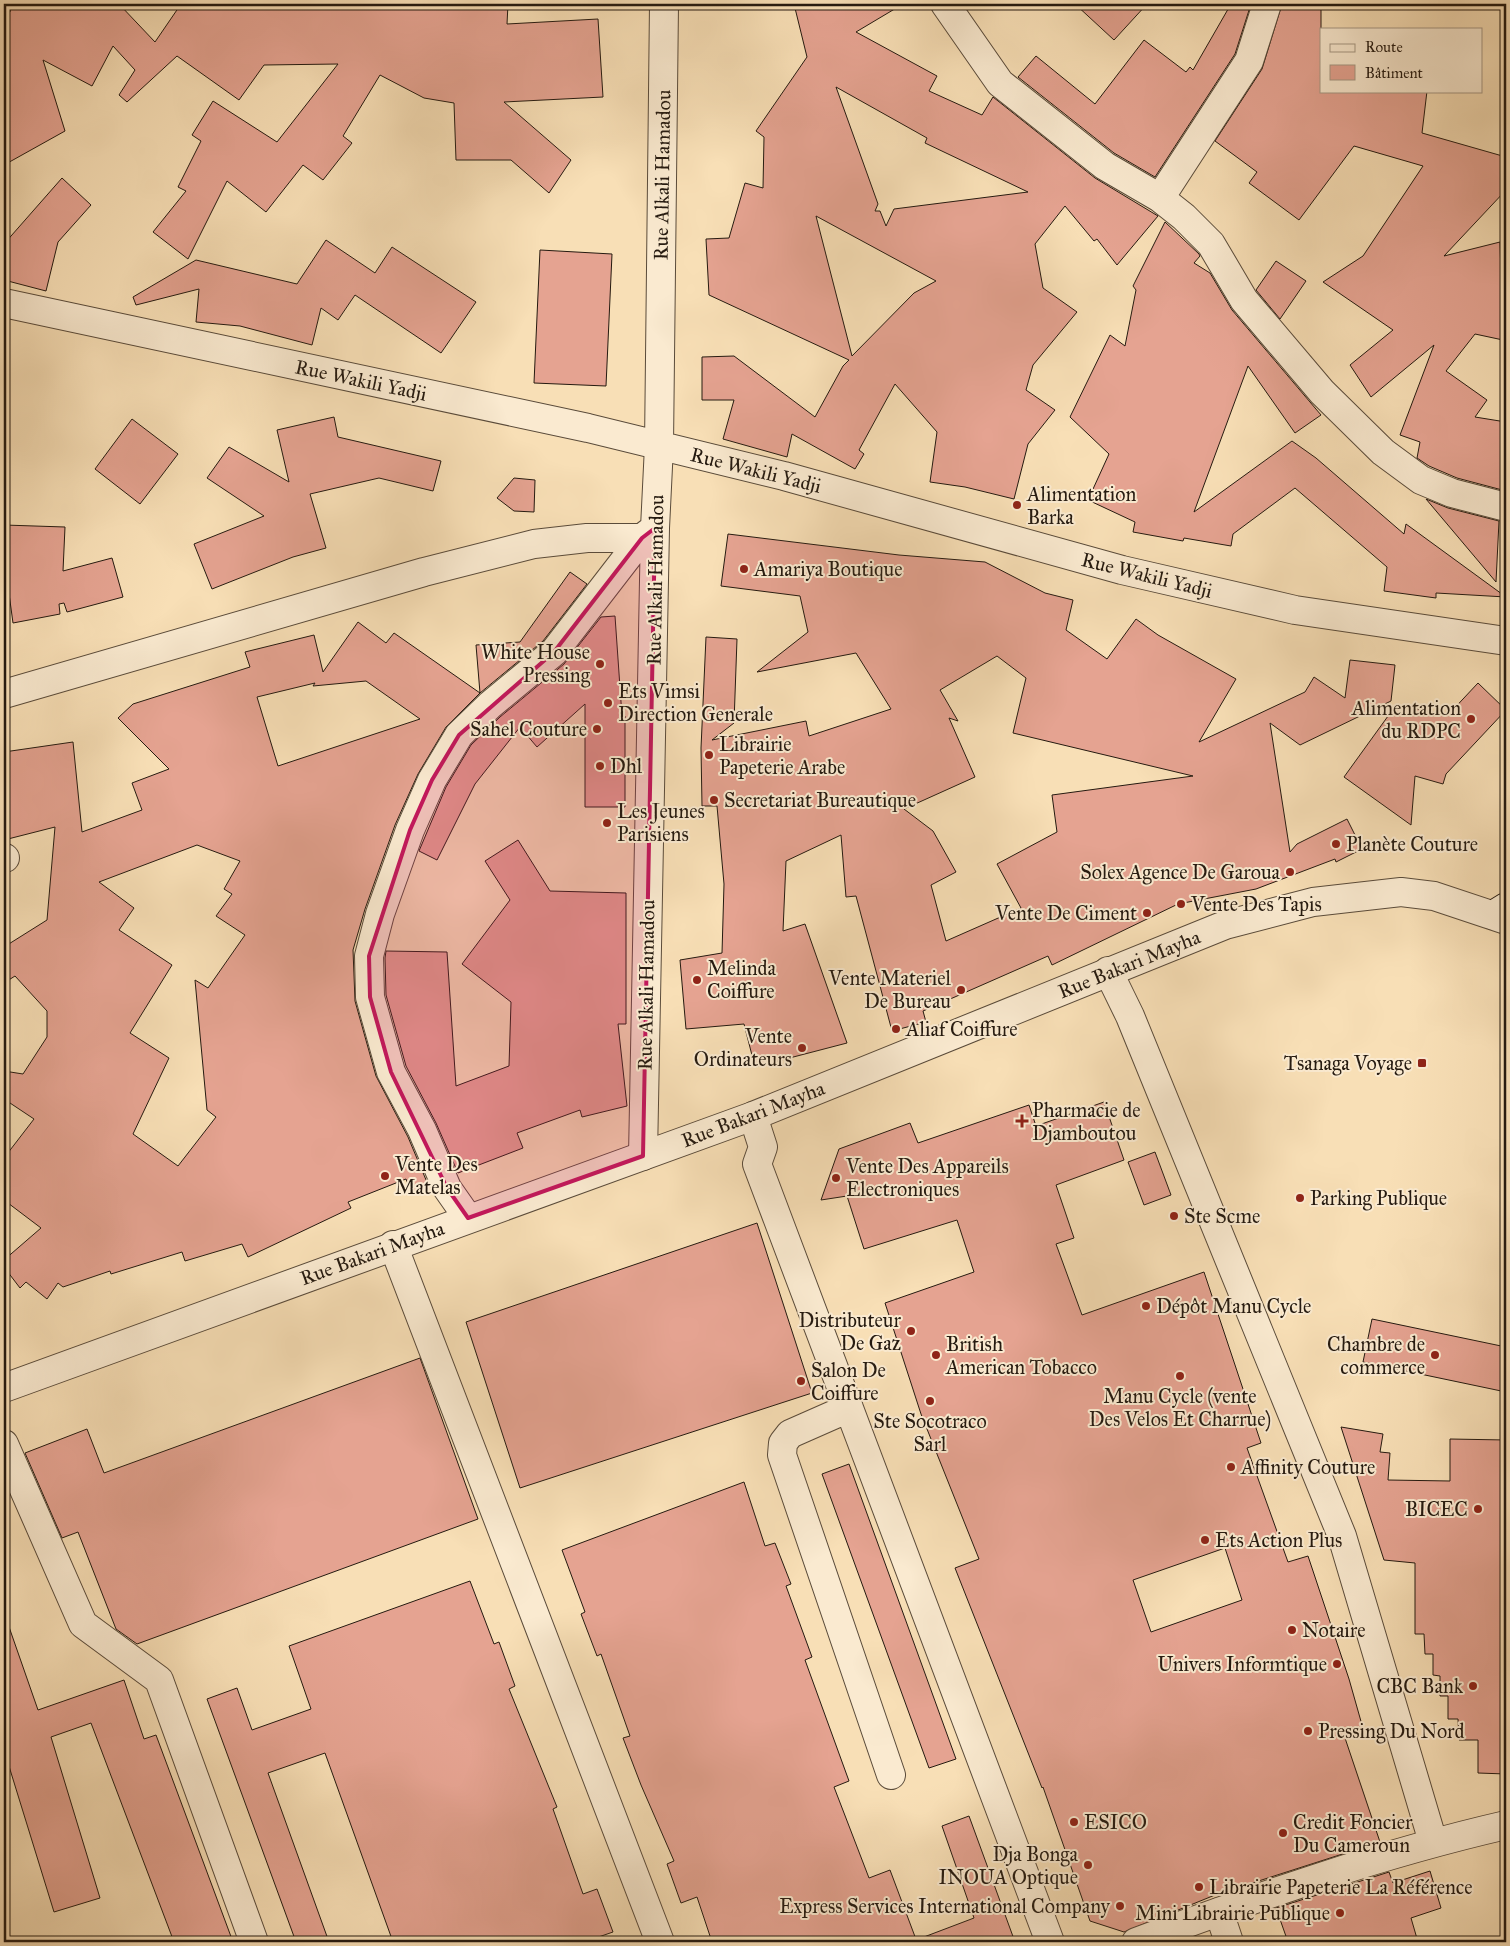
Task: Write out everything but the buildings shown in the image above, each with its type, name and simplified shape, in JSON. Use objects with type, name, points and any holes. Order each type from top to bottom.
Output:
[{"type":"street","name":"Rue Alkali Hamadou","points":[[643,1156],[649,533],[659,446],[664,4]]},
{"type":"street","points":[[945,4],[1000,83],[1105,166],[1160,198],[1184,217],[1212,244],[1244,300],[1322,392],[1384,452],[1421,480],[1452,492],[1506,507]]},
{"type":"street","points":[[1160,198],[1248,61],[1267,4]]},
{"type":"street","name":"Rue Wakili Yadji","points":[[4,303],[588,428],[794,479],[1122,570],[1295,610],[1506,641]]},
{"type":"street","points":[[4,694],[424,572],[534,544],[649,533]]},
{"type":"street","points":[[468,1218],[447,1188],[422,1130],[391,1072],[370,997],[369,956],[380,914],[410,830],[432,780],[459,736],[490,705],[554,652],[649,533]]},
{"type":"street","name":"Rue Bakari Mayha","points":[[4,1388],[393,1245],[753,1116],[1225,926],[1313,902],[1401,892],[1434,896],[1502,914]]},
{"type":"street","points":[[1108,972],[1130,1016],[1342,1536],[1433,1842]]},
{"type":"street","points":[[753,1116],[763,1147],[758,1164],[1050,1942]]},
{"type":"street","points":[[393,1245],[660,1942]]},
{"type":"street","points":[[849,1408],[790,1434],[783,1443],[782,1455],[891,1775]]},
{"type":"street","points":[[4,1444],[83,1624],[159,1680],[254,1942]]},
{"type":"street","points":[[1136,1942],[1219,1912],[1433,1842],[1506,1826]]},
{"type":"street","points":[[1219,1912],[1229,1942]]},
{"type":"highlighted area","points":[[655,528],[643,1156],[468,1218],[447,1188],[391,1072],[370,997],[369,956],[410,830],[432,780],[459,735],[554,652],[642,538]]},
{"type":"place","name":"Alimentation Barka","points":[[1017,505]]},
{"type":"place","name":"Amariya Boutique","points":[[744,569]]},
{"type":"place","name":"White House Pressing","points":[[600,664]]},
{"type":"place","name":"Ets Vimsi Direction Generale","points":[[608,703]]},
{"type":"place","name":"Alimentation du RDPC","points":[[1471,719]]},
{"type":"place","name":"Sahel Couture","points":[[597,729]]},
{"type":"place","name":"Librairie Papeterie Arabe","points":[[709,755]]},
{"type":"place","name":"Dhl","points":[[600,766]]},
{"type":"place","name":"Secretariat Bureautique","points":[[714,800]]},
{"type":"place","name":"Les Jeunes Parisiens","points":[[607,823]]},
{"type":"place","name":"Planète Couture","points":[[1336,844]]},
{"type":"place","name":"Solex Agence De Garoua","points":[[1290,872]]},
{"type":"place","name":"Vente Des Tapis","points":[[1181,904]]},
{"type":"place","name":"Vente De Ciment","points":[[1147,913]]},
{"type":"place","name":"Melinda Coiffure","points":[[697,980]]},
{"type":"place","name":"Vente Materiel De Bureau","points":[[961,990]]},
{"type":"place","name":"Aliaf Coiffure","points":[[896,1029]]},
{"type":"place","name":"Vente Ordinateurs","points":[[802,1048]]},
{"type":"place","name":"Tsanaga Voyage","points":[[1422,1063]]},
{"type":"place","name":"Pharmacie de Djamboutou","points":[[1022,1121]]},
{"type":"place","name":"Vente Des Matelas","points":[[385,1176]]},
{"type":"place","name":"Vente Des Appareils Electroniques","points":[[836,1178]]},
{"type":"place","name":"Parking Publique","points":[[1300,1198]]},
{"type":"place","name":"Ste Scme","points":[[1174,1216]]},
{"type":"place","name":"Dépôt Manu Cycle","points":[[1146,1306]]},
{"type":"place","name":"Distributeur De Gaz","points":[[911,1331]]},
{"type":"place","name":"British American Tobacco","points":[[936,1355]]},
{"type":"place","name":"Chambre de commerce","points":[[1435,1355]]},
{"type":"place","name":"Manu Cycle (vente Des Velos Et Charrue)","points":[[1180,1376]]},
{"type":"place","name":"Salon De Coiffure","points":[[801,1381]]},
{"type":"place","name":"Ste Socotraco Sarl","points":[[930,1401]]},
{"type":"place","name":"Affinity Couture","points":[[1231,1467]]},
{"type":"place","name":"BICEC","points":[[1478,1509]]},
{"type":"place","name":"Ets Action Plus","points":[[1205,1540]]},
{"type":"place","name":"Notaire","points":[[1292,1630]]},
{"type":"place","name":"Univers Informtique","points":[[1337,1664]]},
{"type":"place","name":"CBC Bank","points":[[1473,1686]]},
{"type":"place","name":"Pressing Du Nord","points":[[1308,1731]]},
{"type":"place","name":"ESICO","points":[[1074,1822]]},
{"type":"place","name":"Credit Foncier Du Cameroun","points":[[1283,1833]]},
{"type":"place","name":"Dja Bonga INOUA Optique","points":[[1088,1865]]},
{"type":"place","name":"Librairie Papeterie La Référence","points":[[1199,1887]]},
{"type":"place","name":"Express Services International Company","points":[[1120,1906]]},
{"type":"place","name":"Mini Librairie Publique","points":[[1340,1913]]}]
